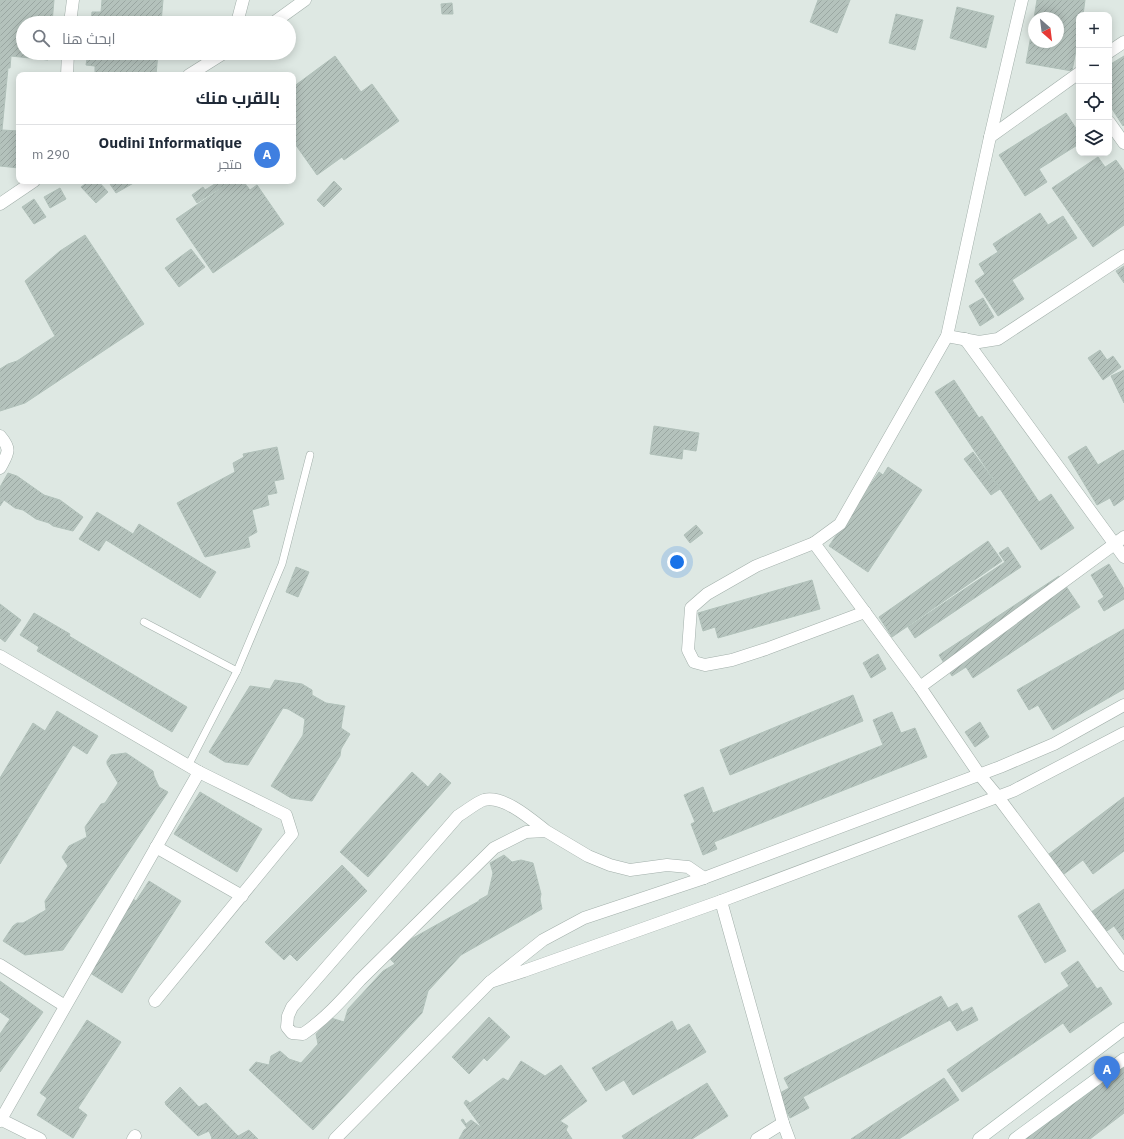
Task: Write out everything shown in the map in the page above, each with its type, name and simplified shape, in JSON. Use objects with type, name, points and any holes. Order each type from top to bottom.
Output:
[{"type":"street","points":[[71,16],[73,0]]},
{"type":"street","points":[[239,16],[243,0]]},
{"type":"street","points":[[283,16],[305,0]]},
{"type":"street","points":[[864,612],[766,649],[732,660],[705,665],[694,662],[688,650],[691,608],[707,594],[756,566],[814,543],[840,524],[947,336],[990,137],[1022,0]]},
{"type":"street","points":[[1112,50],[1124,42]]},
{"type":"street","points":[[66,72],[67,60]]},
{"type":"street","points":[[194,72],[213,60]]},
{"type":"street","points":[[990,137],[1076,77]]},
{"type":"street","points":[[1112,126],[1124,143]]},
{"type":"street","points":[[0,204],[30,184]]},
{"type":"street","points":[[947,336],[979,342],[998,339],[1124,256]]},
{"type":"street","points":[[964,339],[1119,541],[1124,557]]},
{"type":"street","points":[[0,436],[7,444],[8,453],[0,468]]},
{"type":"street","points":[[920,687],[1119,541]]},
{"type":"street","points":[[814,543],[920,687],[979,774],[998,797],[1124,965]]},
{"type":"street","points":[[0,656],[188,766],[286,816],[292,834],[155,1001]]},
{"type":"street","points":[[335,1139],[490,982],[543,940],[584,918],[704,878],[1000,767],[1054,744],[1124,706]]},
{"type":"street","points":[[490,982],[721,901],[998,797],[1013,791],[1124,733]]},
{"type":"street","points":[[40,1139],[0,1120],[199,772]]},
{"type":"street","points":[[546,832],[526,832],[494,848],[360,980],[317,1025],[303,1034],[292,1033],[287,1027],[288,1016],[292,1007],[458,816],[484,800],[499,800],[521,812],[546,832],[588,856],[610,865],[630,870],[667,865],[688,867],[704,878]]},
{"type":"street","points":[[156,846],[242,896]]},
{"type":"street","points":[[721,901],[788,1139]]},
{"type":"street","points":[[0,965],[65,1006]]},
{"type":"street","points":[[980,1139],[1124,1029]]},
{"type":"street","points":[[1015,1139],[1124,1059]]},
{"type":"street","points":[[757,1139],[782,1122]]},
{"type":"lane","points":[[188,766],[236,671],[282,564],[310,456]]},
{"type":"lane","points":[[144,622],[236,671]]},
{"type":"building","points":[[0,0],[54,0],[53,16],[16,16],[16,57],[11,56],[10,68],[8,68],[2,130],[16,131],[16,168],[0,166]]},
{"type":"building","points":[[102,0],[163,0],[162,16],[92,16],[92,12],[101,12]]},
{"type":"building","points":[[818,0],[850,0],[837,33],[810,22]]},
{"type":"building","points":[[1037,0],[1085,0],[1083,12],[1076,12],[1076,50],[1072,71],[1026,63],[1029,48],[1064,48],[1064,12],[1035,12]]},
{"type":"building","points":[[452,3],[453,14],[442,14],[441,4]]},
{"type":"building","points":[[957,7],[994,16],[986,48],[950,38]]},
{"type":"building","points":[[896,14],[923,20],[915,50],[889,43]]},
{"type":"building","points":[[335,56],[361,92],[372,84],[399,121],[344,160],[342,157],[317,175],[296,145],[296,85]]},
{"type":"building","points":[[1124,56],[1123,126],[1112,109],[1112,63]]},
{"type":"building","points":[[87,60],[157,60],[156,72],[95,72],[95,66],[86,65]]},
{"type":"building","points":[[1066,113],[1076,128],[1076,146],[1039,169],[1047,182],[1025,196],[999,155]]},
{"type":"building","points":[[1098,157],[1105,167],[1116,160],[1124,171],[1124,225],[1093,247],[1052,188]]},
{"type":"building","points":[[334,181],[342,189],[324,207],[317,200]]},
{"type":"building","points":[[85,184],[101,184],[108,192],[96,203],[81,187]]},
{"type":"building","points":[[110,184],[132,184],[116,193]]},
{"type":"building","points":[[215,184],[226,184],[197,203],[192,195],[203,187],[205,190]]},
{"type":"building","points":[[228,184],[245,184],[250,190],[257,185],[284,224],[213,273],[176,219]]},
{"type":"building","points":[[60,188],[66,199],[50,208],[44,197]]},
{"type":"building","points":[[34,199],[46,217],[34,224],[22,207]]},
{"type":"building","points":[[1040,213],[1048,225],[1063,216],[1077,238],[1012,280],[1024,299],[998,316],[975,281],[985,274],[979,264],[998,252],[993,244]]},
{"type":"building","points":[[85,235],[144,324],[25,403],[0,411],[0,369],[17,361],[55,336],[25,281],[60,251]]},
{"type":"building","points":[[191,249],[205,267],[179,287],[165,268]]},
{"type":"building","points":[[1124,266],[1124,283],[1116,271]]},
{"type":"building","points":[[983,298],[994,317],[980,326],[969,306]]},
{"type":"building","points":[[1100,350],[1107,360],[1113,356],[1121,367],[1103,380],[1088,358]]},
{"type":"building","points":[[1124,370],[1124,403],[1111,376]]},
{"type":"building","points":[[954,380],[979,418],[982,416],[1039,502],[1051,494],[1074,528],[1041,550],[935,392]]},
{"type":"building","points":[[654,426],[699,433],[696,451],[683,449],[682,459],[650,454]]},
{"type":"building","points":[[1086,446],[1098,465],[1123,450],[1124,451],[1124,499],[1114,506],[1110,498],[1097,505],[1068,457]]},
{"type":"building","points":[[277,447],[284,479],[274,481],[277,493],[267,495],[269,505],[252,510],[257,532],[248,537],[250,547],[205,557],[177,503],[235,472],[233,463],[244,457],[243,454]]},
{"type":"building","points":[[973,452],[1000,489],[991,495],[964,459]]},
{"type":"building","points":[[888,467],[922,490],[868,572],[829,546],[879,472],[883,475]]},
{"type":"building","points":[[8,473],[17,476],[44,495],[60,500],[83,517],[73,531],[53,526],[49,523],[36,519],[23,510],[15,508],[4,500],[0,506],[0,487]]},
{"type":"building","points":[[97,512],[133,534],[139,524],[216,572],[200,598],[106,540],[99,551],[79,539]]},
{"type":"building","points":[[696,525],[703,533],[690,543],[684,535]]},
{"type":"building","points":[[988,541],[1002,561],[892,637],[879,617]]},
{"type":"building","points":[[1008,547],[1021,567],[915,638],[908,627],[1005,562],[999,553]]},
{"type":"building","points":[[1109,564],[1124,589],[1124,599],[1104,611],[1098,601],[1104,597],[1091,575]]},
{"type":"building","points":[[296,567],[309,572],[298,597],[286,592]]},
{"type":"building","points":[[1059,576],[1080,607],[973,678],[966,667],[952,676],[939,655]]},
{"type":"building","points":[[812,580],[820,609],[718,638],[715,627],[703,631],[698,613]]},
{"type":"building","points":[[0,604],[21,620],[5,642],[0,638]]},
{"type":"building","points":[[34,613],[70,634],[69,636],[187,707],[172,732],[37,651],[39,647],[20,635]]},
{"type":"building","points":[[1124,629],[1124,689],[1053,730],[1038,705],[1029,710],[1017,690]]},
{"type":"building","points":[[878,654],[886,669],[871,678],[863,663]]},
{"type":"building","points":[[275,680],[302,684],[312,690],[312,695],[326,703],[345,706],[341,728],[350,734],[341,749],[340,756],[312,801],[291,798],[271,786],[303,735],[305,719],[288,709],[283,708],[248,765],[225,762],[209,752],[250,686],[270,689]]},
{"type":"building","points":[[853,695],[863,721],[730,775],[720,750]]},
{"type":"building","points":[[57,711],[98,736],[87,754],[73,745],[0,864],[0,778],[33,723],[45,731]]},
{"type":"building","points":[[892,712],[901,733],[915,728],[927,757],[714,842],[717,849],[703,855],[691,824],[695,822],[684,795],[703,787],[713,813],[883,745],[873,720]]},
{"type":"building","points":[[980,722],[989,737],[975,747],[965,732]]},
{"type":"building","points":[[126,753],[153,771],[159,787],[168,792],[63,950],[25,955],[3,941],[13,926],[17,923],[23,923],[46,910],[45,901],[68,866],[62,857],[69,846],[87,837],[85,827],[101,804],[105,803],[118,783],[107,764],[107,761],[111,755]]},
{"type":"building","points":[[412,772],[428,787],[440,773],[451,783],[368,877],[340,852]]},
{"type":"building","points":[[200,792],[262,829],[237,872],[174,834]]},
{"type":"building","points":[[1124,797],[1124,851],[1093,874],[1083,860],[1060,877],[1045,857]]},
{"type":"building","points":[[504,855],[512,862],[521,860],[533,863],[541,894],[540,899],[542,909],[461,955],[428,991],[422,1013],[313,1130],[249,1070],[256,1062],[269,1065],[271,1056],[280,1051],[289,1059],[301,1063],[318,1044],[316,1034],[331,1018],[344,1022],[348,1009],[383,971],[395,964],[388,957],[397,947],[488,895],[493,873],[490,863]]},
{"type":"building","points":[[342,865],[367,891],[297,961],[290,954],[284,960],[265,942]]},
{"type":"building","points":[[149,881],[181,901],[122,993],[87,971],[133,899],[136,901]]},
{"type":"building","points":[[1124,889],[1124,940],[1114,926],[1101,935],[1087,915]]},
{"type":"building","points":[[1039,903],[1066,951],[1045,963],[1018,916]]},
{"type":"building","points":[[1078,961],[1097,989],[1101,987],[1112,1004],[1070,1033],[1063,1023],[962,1092],[947,1070],[1069,986],[1061,973]]},
{"type":"building","points":[[0,981],[43,1012],[0,1072],[0,1034],[10,1019],[0,1012]]},
{"type":"building","points":[[941,996],[948,1008],[957,1003],[962,1012],[972,1007],[978,1020],[957,1031],[950,1020],[803,1097],[809,1108],[790,1118],[778,1094],[789,1088],[784,1078]]},
{"type":"building","points":[[489,1017],[510,1037],[487,1061],[484,1058],[469,1074],[452,1057]]},
{"type":"building","points":[[87,1020],[121,1042],[78,1108],[87,1115],[73,1138],[37,1115],[47,1098],[40,1093]]},
{"type":"building","points":[[672,1021],[677,1031],[689,1024],[706,1052],[633,1095],[624,1080],[606,1091],[592,1068]]},
{"type":"building","points":[[521,1061],[545,1076],[561,1065],[587,1101],[560,1121],[568,1126],[566,1130],[572,1139],[459,1139],[464,1130],[467,1128],[461,1120],[463,1119],[466,1124],[471,1120],[482,1128],[464,1103],[466,1100],[470,1103],[503,1078],[508,1081]]},
{"type":"building","points":[[1124,1064],[1124,1113],[1090,1139],[1024,1139]]},
{"type":"building","points":[[944,1078],[959,1100],[899,1139],[851,1139]]},
{"type":"building","points":[[707,1083],[728,1116],[692,1139],[624,1139],[622,1136]]},
{"type":"building","points":[[180,1087],[199,1107],[206,1103],[238,1136],[249,1130],[258,1139],[211,1139],[212,1138],[209,1131],[198,1136],[166,1105],[165,1102]]},
{"type":"place","name":"Oudini Informatique","points":[[1107,1089]]}]
